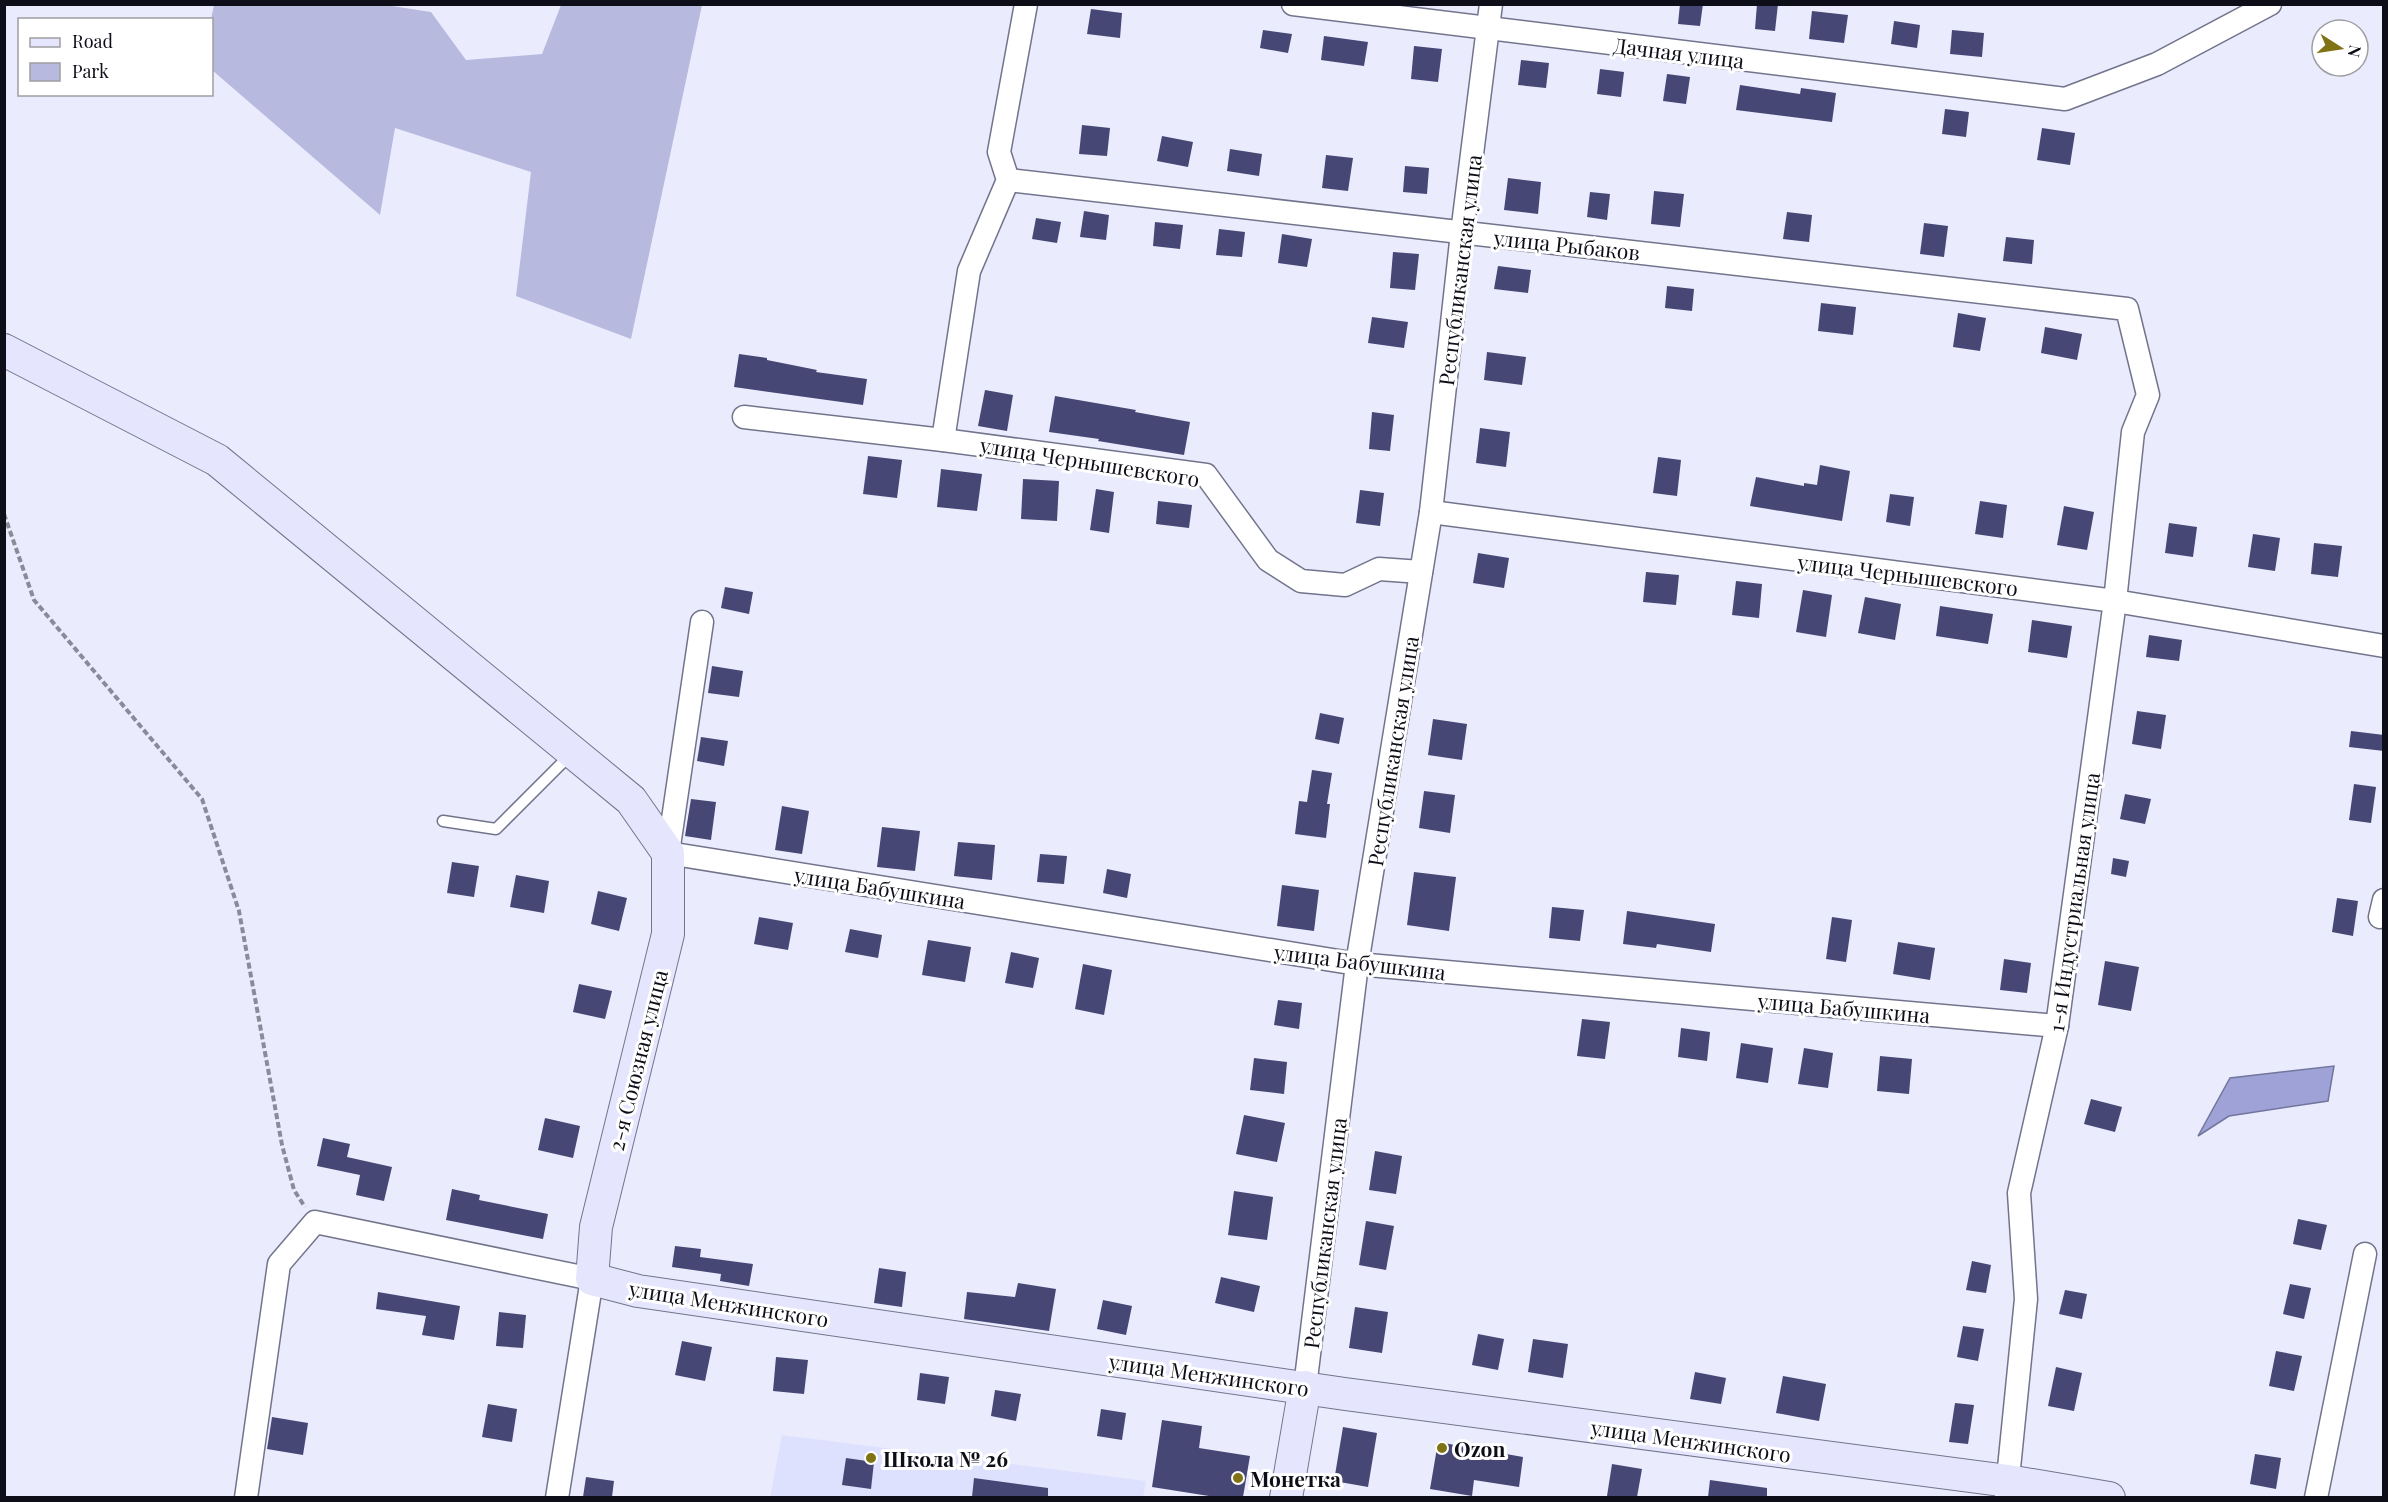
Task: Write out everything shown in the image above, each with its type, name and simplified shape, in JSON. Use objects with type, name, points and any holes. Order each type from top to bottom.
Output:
[{"type":"main road","points":[[4,350],[217,460],[631,800],[668,853]]},
{"type":"main road","name":"2-я Союзная улица","points":[[592,1279],[596,1227],[668,934],[668,853]]},
{"type":"main road","name":"улица Менжинского","points":[[592,1279],[638,1291],[2007,1489],[2109,1497]]},
{"type":"main road","name":"Республиканская улица","points":[[1286,1497],[1305,1387]]},
{"type":"street","points":[[943,440],[969,271],[1008,180],[999,152],[1026,4]]},
{"type":"street","name":"Дачная улица","points":[[1293,4],[2065,99],[2157,64],[2270,4]]},
{"type":"street","name":"Республиканская улица","points":[[1305,1387],[1357,964],[1431,512],[1462,233],[1491,4]]},
{"type":"street","name":"улица Рыбаков","points":[[1008,180],[2127,309]]},
{"type":"street","name":"1-я Индустриальная улица","points":[[2007,1489],[2026,1299],[2019,1193],[2057,1026],[2115,601],[2133,432],[2148,395],[2127,309]]},
{"type":"street","name":"улица Чернышевского","points":[[744,417],[943,440],[1206,475],[1268,561],[1301,581],[1345,585],[1379,569],[1421,572]]},
{"type":"street","name":"улица Чернышевского","points":[[1431,512],[2115,601],[2384,646]]},
{"type":"street","name":"2-я Союзная улица","points":[[668,853],[702,622]]},
{"type":"street","name":"улица Бабушкина","points":[[668,853],[1357,964],[2057,1026]]},
{"type":"street","points":[[246,1497],[279,1264],[315,1222]]},
{"type":"street","name":"улица Менжинского","points":[[315,1222],[592,1279]]},
{"type":"street","points":[[2316,1497],[2365,1254]]},
{"type":"street","name":"2-я Союзная улица","points":[[557,1497],[592,1279]]},
{"type":"lane","points":[[443,821],[496,829],[573,752]]},
{"type":"path","points":[[4,514],[34,600],[202,800],[239,911],[282,1145],[291,1179],[294,1190],[315,1222]]},
{"type":"shaded area","points":[[2334,1066],[2328,1101],[2229,1116],[2198,1136],[2230,1078]]},
{"type":"shaded area","name":"Школа № 26","points":[[782,1435],[1146,1481],[1143,1498],[770,1498]]},
{"type":"green space","points":[[379,4],[431,12],[466,60],[542,54],[561,5],[702,5],[631,339],[516,296],[531,172],[395,128],[380,215],[213,71],[211,18],[214,5]]},
{"type":"building","points":[[1680,4],[1703,4],[1700,26],[1678,24]]},
{"type":"building","points":[[1757,4],[1778,4],[1775,31],[1755,29]]},
{"type":"building","points":[[1091,9],[1122,13],[1120,38],[1087,34]]},
{"type":"building","points":[[1812,11],[1848,15],[1844,43],[1809,39]]},
{"type":"building","points":[[1894,21],[1920,25],[1917,48],[1891,44]]},
{"type":"building","points":[[1263,30],[1292,34],[1288,53],[1260,48]]},
{"type":"building","points":[[1952,30],[1984,33],[1982,57],[1950,54]]},
{"type":"building","points":[[1324,36],[1368,42],[1364,66],[1321,60]]},
{"type":"building","points":[[1414,46],[1442,49],[1438,82],[1411,79]]},
{"type":"building","points":[[1521,60],[1549,63],[1546,88],[1518,85]]},
{"type":"building","points":[[1600,69],[1624,72],[1621,97],[1597,94]]},
{"type":"building","points":[[1667,74],[1690,77],[1686,104],[1663,101]]},
{"type":"building","points":[[1740,85],[1800,94],[1801,88],[1836,93],[1832,122],[1736,110]]},
{"type":"building","points":[[1945,109],[1969,112],[1966,137],[1942,134]]},
{"type":"building","points":[[1082,125],[1110,128],[1107,156],[1079,154]]},
{"type":"building","points":[[2042,128],[2075,133],[2070,165],[2037,160]]},
{"type":"building","points":[[1162,136],[1193,142],[1188,167],[1157,161]]},
{"type":"building","points":[[1230,149],[1262,154],[1259,176],[1227,171]]},
{"type":"building","points":[[1326,155],[1353,158],[1348,191],[1322,188]]},
{"type":"building","points":[[1405,166],[1429,168],[1427,194],[1403,192]]},
{"type":"building","points":[[1508,178],[1541,182],[1538,214],[1504,210]]},
{"type":"building","points":[[1654,191],[1684,194],[1680,227],[1651,224]]},
{"type":"building","points":[[1590,192],[1610,194],[1607,220],[1587,217]]},
{"type":"building","points":[[1084,211],[1109,215],[1106,240],[1080,237]]},
{"type":"building","points":[[1787,212],[1812,215],[1809,242],[1783,239]]},
{"type":"building","points":[[1036,218],[1061,222],[1057,243],[1032,239]]},
{"type":"building","points":[[1155,222],[1183,225],[1180,249],[1153,246]]},
{"type":"building","points":[[1924,223],[1948,226],[1944,257],[1920,254]]},
{"type":"building","points":[[1219,229],[1245,232],[1242,257],[1216,255]]},
{"type":"building","points":[[1282,234],[1312,239],[1307,267],[1278,263]]},
{"type":"building","points":[[2006,237],[2034,240],[2032,264],[2003,261]]},
{"type":"building","points":[[1393,252],[1419,254],[1415,290],[1390,288]]},
{"type":"building","points":[[1498,266],[1531,270],[1528,293],[1494,289]]},
{"type":"building","points":[[1667,286],[1694,289],[1692,311],[1665,308]]},
{"type":"building","points":[[1821,303],[1856,307],[1853,335],[1818,331]]},
{"type":"building","points":[[1958,313],[1986,318],[1980,351],[1953,347]]},
{"type":"building","points":[[1372,317],[1408,322],[1404,348],[1368,343]]},
{"type":"building","points":[[2045,327],[2082,334],[2077,360],[2041,353]]},
{"type":"building","points":[[1487,352],[1526,357],[1522,385],[1484,380]]},
{"type":"building","points":[[739,354],[767,358],[767,360],[817,370],[816,372],[867,379],[863,405],[734,387]]},
{"type":"building","points":[[985,390],[1013,395],[1007,431],[978,426]]},
{"type":"building","points":[[1055,396],[1190,422],[1184,455],[1049,432]]},
{"type":"building","points":[[1372,412],[1394,415],[1390,451],[1369,449]]},
{"type":"building","points":[[1480,428],[1510,432],[1506,467],[1476,463]]},
{"type":"building","points":[[868,456],[902,460],[897,498],[863,494]]},
{"type":"building","points":[[1658,457],[1681,460],[1677,496],[1653,493]]},
{"type":"building","points":[[1820,465],[1850,471],[1842,521],[1750,506],[1756,477],[1804,486],[1804,483],[1817,485]]},
{"type":"building","points":[[941,469],[982,474],[977,511],[937,507]]},
{"type":"building","points":[[1023,479],[1059,481],[1057,521],[1021,519]]},
{"type":"building","points":[[1096,489],[1114,492],[1109,533],[1090,530]]},
{"type":"building","points":[[1360,490],[1384,493],[1380,526],[1356,523]]},
{"type":"building","points":[[1890,494],[1914,497],[1910,526],[1886,522]]},
{"type":"building","points":[[1158,501],[1192,505],[1189,528],[1156,524]]},
{"type":"building","points":[[1980,501],[2007,505],[2003,538],[1975,534]]},
{"type":"building","points":[[2064,506],[2094,512],[2087,550],[2057,545]]},
{"type":"building","points":[[2169,523],[2197,527],[2193,557],[2165,553]]},
{"type":"building","points":[[2253,534],[2280,538],[2275,571],[2248,567]]},
{"type":"building","points":[[2314,543],[2342,546],[2338,577],[2311,574]]},
{"type":"building","points":[[1478,553],[1509,558],[1504,588],[1473,583]]},
{"type":"building","points":[[1646,572],[1679,575],[1676,605],[1643,602]]},
{"type":"building","points":[[1736,581],[1762,584],[1759,618],[1732,615]]},
{"type":"building","points":[[725,587],[753,592],[749,614],[721,608]]},
{"type":"building","points":[[1803,590],[1832,595],[1826,637],[1796,632]]},
{"type":"building","points":[[1865,597],[1901,604],[1895,640],[1858,633]]},
{"type":"building","points":[[1940,606],[1993,614],[1988,644],[1936,636]]},
{"type":"building","points":[[2032,620],[2072,626],[2067,658],[2028,652]]},
{"type":"building","points":[[2149,635],[2182,640],[2179,661],[2146,657]]},
{"type":"building","points":[[712,666],[743,671],[739,697],[708,693]]},
{"type":"building","points":[[2137,711],[2166,715],[2161,749],[2132,744]]},
{"type":"building","points":[[1320,713],[1344,718],[1339,744],[1315,739]]},
{"type":"building","points":[[1433,719],[1467,724],[1462,760],[1428,755]]},
{"type":"building","points":[[2351,731],[2384,735],[2384,751],[2349,747]]},
{"type":"building","points":[[701,737],[728,741],[724,766],[697,761]]},
{"type":"building","points":[[1312,770],[1332,773],[1327,804],[1330,804],[1326,838],[1295,834],[1299,801],[1307,802]]},
{"type":"building","points":[[2354,784],[2376,787],[2371,823],[2349,820]]},
{"type":"building","points":[[1424,791],[1455,795],[1450,833],[1419,828]]},
{"type":"building","points":[[2125,794],[2151,799],[2145,824],[2120,819]]},
{"type":"building","points":[[691,799],[716,802],[711,840],[685,836]]},
{"type":"building","points":[[782,806],[809,811],[802,854],[775,850]]},
{"type":"building","points":[[882,827],[920,831],[915,871],[877,867]]},
{"type":"building","points":[[958,842],[995,845],[992,880],[954,876]]},
{"type":"building","points":[[1040,854],[1067,856],[1064,884],[1037,882]]},
{"type":"building","points":[[2113,858],[2129,861],[2126,877],[2111,874]]},
{"type":"building","points":[[452,862],[479,866],[474,897],[447,893]]},
{"type":"building","points":[[1107,869],[1131,874],[1127,898],[1103,893]]},
{"type":"building","points":[[1414,872],[1456,877],[1449,931],[1407,925]]},
{"type":"building","points":[[516,875],[549,881],[544,913],[510,907]]},
{"type":"building","points":[[1282,885],[1319,890],[1314,931],[1277,926]]},
{"type":"building","points":[[598,891],[627,898],[619,931],[591,924]]},
{"type":"building","points":[[2337,898],[2358,901],[2353,936],[2332,932]]},
{"type":"building","points":[[1552,907],[1584,910],[1580,941],[1549,938]]},
{"type":"building","points":[[1627,911],[1715,924],[1711,952],[1657,944],[1656,948],[1623,944]]},
{"type":"building","points":[[759,917],[793,923],[788,950],[754,944]]},
{"type":"building","points":[[1832,917],[1852,920],[1846,962],[1826,959]]},
{"type":"building","points":[[850,929],[882,935],[878,958],[845,952]]},
{"type":"building","points":[[928,940],[971,947],[965,982],[922,975]]},
{"type":"building","points":[[1898,942],[1935,948],[1930,980],[1893,974]]},
{"type":"building","points":[[1011,952],[1039,958],[1033,988],[1005,983]]},
{"type":"building","points":[[2004,959],[2031,963],[2027,993],[2000,990]]},
{"type":"building","points":[[2105,961],[2139,967],[2131,1011],[2098,1005]]},
{"type":"building","points":[[1083,964],[1112,970],[1104,1015],[1075,1009]]},
{"type":"building","points":[[579,984],[612,991],[605,1019],[573,1012]]},
{"type":"building","points":[[1278,1000],[1302,1003],[1299,1029],[1274,1025]]},
{"type":"building","points":[[1582,1019],[1610,1022],[1605,1059],[1577,1056]]},
{"type":"building","points":[[1681,1028],[1710,1032],[1707,1061],[1678,1057]]},
{"type":"building","points":[[1741,1043],[1773,1048],[1768,1083],[1736,1078]]},
{"type":"building","points":[[1804,1048],[1833,1053],[1828,1088],[1798,1084]]},
{"type":"building","points":[[1880,1056],[1912,1059],[1909,1094],[1877,1091]]},
{"type":"building","points":[[1254,1058],[1287,1062],[1284,1094],[1250,1090]]},
{"type":"building","points":[[2091,1099],[2122,1107],[2115,1132],[2084,1124]]},
{"type":"building","points":[[1244,1115],[1285,1123],[1277,1162],[1236,1154]]},
{"type":"building","points":[[545,1118],[580,1126],[573,1158],[538,1150]]},
{"type":"building","points":[[323,1138],[350,1144],[347,1157],[392,1167],[384,1201],[356,1195],[360,1175],[317,1166]]},
{"type":"building","points":[[1375,1151],[1402,1156],[1396,1194],[1369,1190]]},
{"type":"building","points":[[452,1189],[480,1195],[479,1200],[548,1214],[543,1239],[446,1220]]},
{"type":"building","points":[[1234,1191],[1273,1197],[1267,1240],[1228,1235]]},
{"type":"building","points":[[2298,1219],[2327,1225],[2321,1250],[2293,1244]]},
{"type":"building","points":[[1366,1221],[1394,1226],[1386,1270],[1359,1265]]},
{"type":"building","points":[[675,1246],[701,1249],[700,1257],[753,1264],[749,1286],[720,1281],[721,1274],[672,1267]]},
{"type":"building","points":[[1972,1261],[1991,1265],[1986,1293],[1966,1290]]},
{"type":"building","points":[[879,1268],[906,1272],[902,1307],[874,1303]]},
{"type":"building","points":[[1221,1277],[1260,1286],[1254,1312],[1215,1303]]},
{"type":"building","points":[[1018,1283],[1056,1289],[1049,1331],[964,1319],[967,1292],[1015,1297]]},
{"type":"building","points":[[2290,1284],[2311,1288],[2304,1319],[2283,1314]]},
{"type":"building","points":[[2065,1290],[2087,1294],[2082,1319],[2059,1314]]},
{"type":"building","points":[[378,1292],[460,1306],[454,1340],[422,1335],[426,1316],[376,1309]]},
{"type":"building","points":[[1103,1300],[1132,1306],[1126,1335],[1097,1329]]},
{"type":"building","points":[[1355,1307],[1388,1312],[1382,1353],[1349,1348]]},
{"type":"building","points":[[499,1312],[526,1315],[523,1348],[496,1346]]},
{"type":"building","points":[[1963,1326],[1984,1329],[1978,1361],[1957,1357]]},
{"type":"building","points":[[1478,1334],[1504,1339],[1498,1370],[1472,1365]]},
{"type":"building","points":[[1533,1339],[1568,1344],[1563,1378],[1528,1372]]},
{"type":"building","points":[[682,1341],[712,1347],[705,1381],[675,1375]]},
{"type":"building","points":[[2276,1351],[2302,1356],[2294,1391],[2269,1386]]},
{"type":"building","points":[[776,1357],[808,1360],[804,1394],[773,1391]]},
{"type":"building","points":[[2056,1367],[2082,1373],[2074,1411],[2048,1406]]},
{"type":"building","points":[[1695,1372],[1726,1378],[1721,1404],[1690,1399]]},
{"type":"building","points":[[920,1373],[949,1377],[945,1404],[917,1400]]},
{"type":"building","points":[[1783,1376],[1826,1384],[1819,1421],[1776,1413]]},
{"type":"building","points":[[995,1390],[1021,1394],[1016,1421],[991,1416]]},
{"type":"building","points":[[1955,1403],[1974,1405],[1968,1444],[1949,1442]]},
{"type":"building","points":[[488,1404],[517,1409],[512,1442],[482,1437]]},
{"type":"building","points":[[1101,1409],[1126,1413],[1122,1440],[1097,1436]]},
{"type":"building","points":[[272,1417],[308,1423],[303,1455],[267,1449]]},
{"type":"building","points":[[1162,1420],[1202,1426],[1199,1448],[1250,1456],[1243,1497],[1209,1497],[1152,1487]]},
{"type":"building","points":[[1343,1427],[1377,1433],[1368,1487],[1334,1481]]},
{"type":"building","points":[[1438,1442],[1523,1457],[1519,1487],[1474,1480],[1472,1496],[1430,1489]]},
{"type":"building","points":[[2255,1454],[2281,1458],[2276,1489],[2250,1484]]},
{"type":"building","points":[[846,1458],[874,1462],[871,1489],[842,1485]]},
{"type":"building","points":[[1612,1464],[1642,1469],[1637,1497],[1607,1496]]},
{"type":"building","points":[[586,1477],[614,1481],[612,1497],[583,1497]]},
{"type":"building","points":[[974,1478],[1048,1488],[1048,1497],[972,1497]]},
{"type":"building","points":[[1710,1480],[1767,1488],[1767,1497],[1708,1497]]},
{"type":"place","name":"Ozon","points":[[1442,1448]]},
{"type":"place","name":"Школа № 26","points":[[871,1458]]},
{"type":"place","name":"Монетка","points":[[1238,1478]]}]
